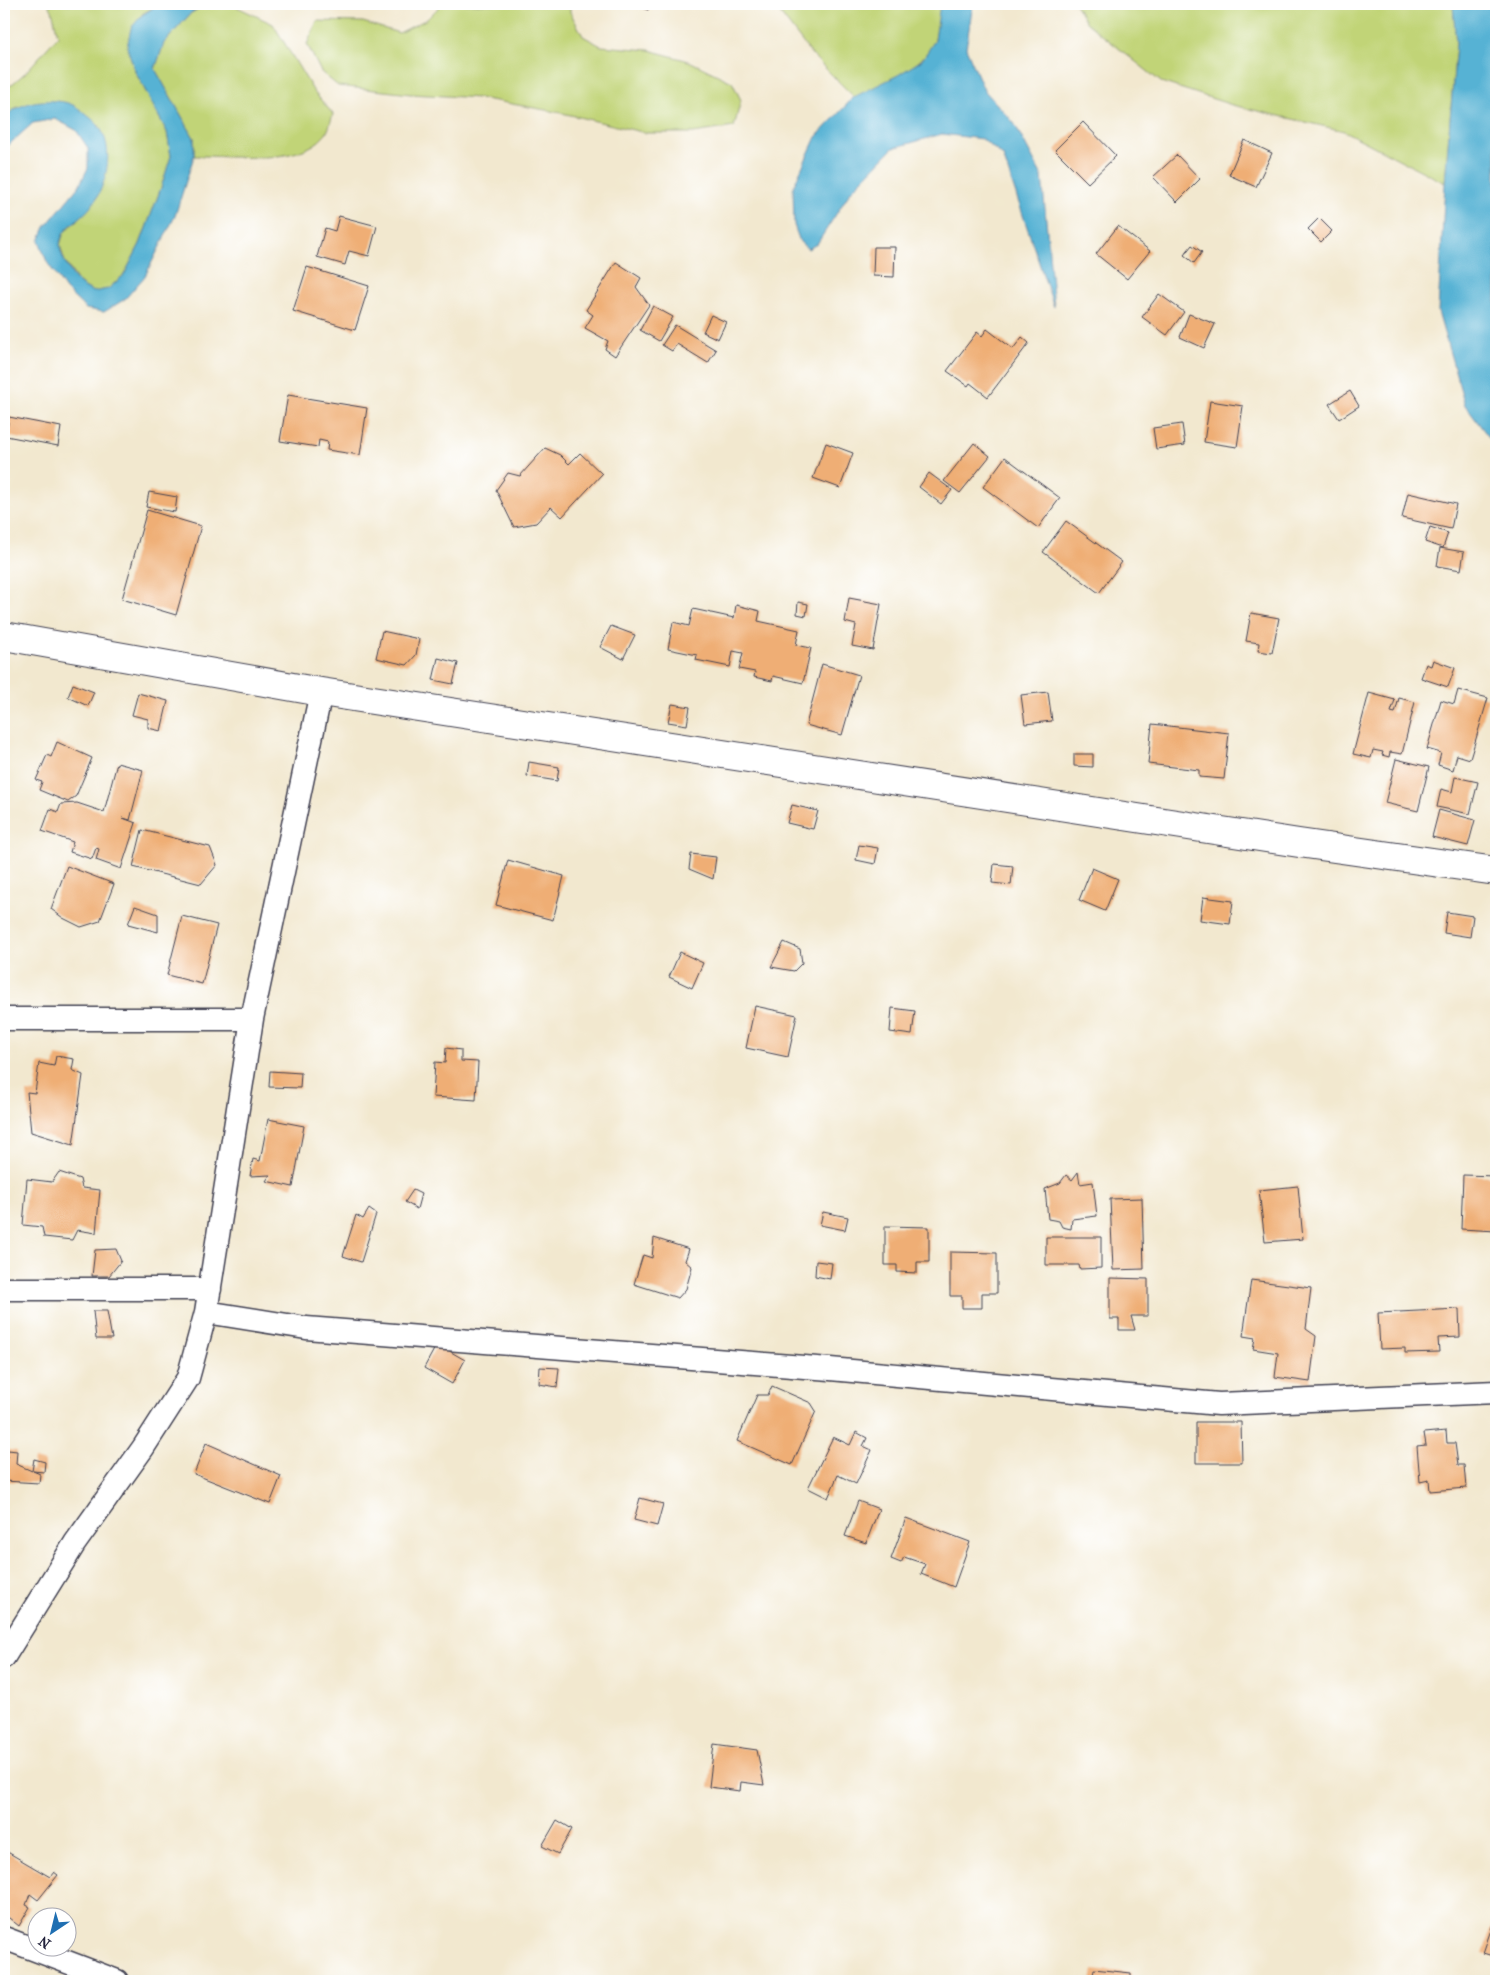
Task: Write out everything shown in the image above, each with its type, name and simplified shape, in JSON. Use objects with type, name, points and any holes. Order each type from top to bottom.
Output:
[{"type":"street","points":[[4,636],[321,692],[1299,843],[1496,870]]},
{"type":"street","points":[[4,1657],[75,1543],[143,1448],[188,1378],[206,1312],[252,1019],[321,692]]},
{"type":"street","points":[[4,1019],[252,1019]]},
{"type":"street","points":[[4,1289],[210,1289]]},
{"type":"street","points":[[206,1312],[306,1328],[830,1369],[1219,1404],[1496,1392]]},
{"type":"street","points":[[4,1938],[117,1981]]},
{"type":"green space","points":[[48,4],[159,4],[142,14],[135,71],[167,132],[171,156],[140,244],[124,275],[108,289],[93,292],[80,284],[65,262],[60,245],[64,232],[89,209],[100,126],[17,107],[4,117],[4,91],[25,73],[58,36],[52,10]]},
{"type":"green space","points":[[207,4],[233,5],[273,24],[314,92],[333,114],[325,135],[313,145],[299,152],[264,157],[194,156],[194,138],[155,69],[164,43],[191,13]]},
{"type":"green space","points":[[442,4],[570,4],[570,12],[583,36],[601,46],[649,50],[689,61],[732,82],[741,100],[734,127],[693,133],[646,133],[562,113],[479,98],[411,94],[338,86],[321,72],[307,44],[317,21],[363,22],[399,33],[427,19]]},
{"type":"green space","points":[[773,4],[940,4],[935,39],[923,58],[888,82],[854,97],[813,56]]},
{"type":"green space","points":[[1075,4],[1453,4],[1456,44],[1445,183],[1344,131],[1232,105],[1161,82],[1087,23]]},
{"type":"water","points":[[159,4],[207,4],[191,13],[164,43],[155,69],[194,138],[194,156],[175,216],[145,276],[125,299],[104,312],[86,309],[66,290],[47,262],[39,241],[45,227],[79,186],[88,168],[88,148],[76,130],[55,119],[33,123],[4,149],[4,117],[28,103],[56,101],[72,104],[92,119],[100,128],[105,139],[107,151],[107,164],[101,189],[89,209],[64,233],[61,238],[60,248],[73,276],[80,284],[93,292],[108,289],[124,275],[140,244],[171,156],[167,132],[135,71],[127,47],[131,28],[142,15]]},
{"type":"water","points":[[940,4],[973,4],[966,48],[984,90],[1014,123],[1042,176],[1054,307],[1003,156],[982,139],[942,134],[893,148],[851,191],[817,244],[808,249],[800,242],[794,225],[793,187],[816,137],[854,97],[898,75],[922,60],[935,40]]},
{"type":"water","points":[[1453,4],[1496,4],[1496,447],[1465,405],[1438,312],[1445,183],[1456,44]]},
{"type":"building","points":[[632,4],[651,4],[648,10]]},
{"type":"building","points":[[1083,122],[1116,156],[1088,183],[1055,150]]},
{"type":"building","points":[[1244,140],[1272,153],[1256,187],[1229,175]]},
{"type":"building","points":[[1177,155],[1200,179],[1177,202],[1153,177]]},
{"type":"building","points":[[339,216],[377,226],[369,256],[349,251],[345,265],[317,257],[325,228],[335,231]]},
{"type":"building","points":[[1319,218],[1332,231],[1321,242],[1308,229]]},
{"type":"building","points":[[1118,226],[1150,251],[1127,279],[1096,254]]},
{"type":"building","points":[[1192,245],[1202,252],[1194,263],[1184,255]]},
{"type":"building","points":[[874,247],[895,247],[894,277],[873,276]]},
{"type":"building","points":[[616,262],[641,278],[636,287],[649,305],[615,356],[605,349],[608,341],[585,328],[593,315],[586,310]]},
{"type":"building","points":[[307,267],[369,286],[355,330],[293,311]]},
{"type":"building","points":[[1159,294],[1184,312],[1167,335],[1142,317]]},
{"type":"building","points":[[653,306],[673,317],[659,341],[640,330]]},
{"type":"building","points":[[1189,314],[1215,324],[1204,348],[1180,337]]},
{"type":"building","points":[[711,315],[726,322],[718,339],[703,332]]},
{"type":"building","points":[[675,325],[716,350],[708,363],[677,344],[672,351],[662,345]]},
{"type":"building","points":[[987,329],[1013,349],[1022,337],[1029,343],[988,397],[970,383],[968,386],[947,371],[977,332],[982,336]]},
{"type":"building","points":[[1350,391],[1359,406],[1339,419],[1329,404]]},
{"type":"building","points":[[288,395],[367,408],[360,455],[327,450],[328,442],[319,440],[318,447],[280,441]]},
{"type":"building","points":[[1210,401],[1243,406],[1237,447],[1204,442]]},
{"type":"building","points":[[9,417],[61,427],[58,446],[6,436]]},
{"type":"building","points":[[1182,424],[1185,445],[1156,449],[1153,428]]},
{"type":"building","points":[[826,443],[853,453],[840,488],[813,478]]},
{"type":"building","points":[[974,443],[990,456],[960,493],[944,481]]},
{"type":"building","points":[[545,448],[560,455],[569,464],[580,453],[602,474],[562,517],[551,507],[536,523],[514,527],[496,490],[508,473],[520,476]]},
{"type":"building","points":[[1005,457],[1060,498],[1038,528],[983,487]]},
{"type":"building","points":[[929,473],[952,490],[941,504],[919,487]]},
{"type":"building","points":[[149,492],[177,497],[175,512],[146,507]]},
{"type":"building","points":[[1408,493],[1456,504],[1451,529],[1402,518]]},
{"type":"building","points":[[147,510],[201,526],[176,615],[122,599]]},
{"type":"building","points":[[1066,521],[1122,562],[1099,593],[1043,552]]},
{"type":"building","points":[[1430,527],[1448,533],[1443,548],[1425,542]]},
{"type":"building","points":[[1440,548],[1464,552],[1461,570],[1437,566]]},
{"type":"building","points":[[849,598],[881,604],[873,650],[852,646],[856,625],[845,622]]},
{"type":"building","points":[[798,602],[808,604],[806,616],[797,614]]},
{"type":"building","points":[[736,605],[760,611],[758,621],[799,630],[796,645],[811,648],[803,683],[773,676],[772,681],[754,677],[755,672],[739,669],[743,653],[733,651],[730,667],[696,660],[697,655],[668,649],[673,622],[689,626],[693,609],[734,618]]},
{"type":"building","points":[[1251,613],[1279,618],[1272,653],[1258,651],[1259,643],[1246,641]]},
{"type":"building","points":[[611,626],[635,635],[623,659],[600,647]]},
{"type":"building","points":[[382,631],[419,639],[416,655],[407,665],[376,658]]},
{"type":"building","points":[[438,658],[458,663],[453,684],[433,680]]},
{"type":"building","points":[[1433,660],[1455,668],[1448,687],[1421,678],[1426,664],[1431,666]]},
{"type":"building","points":[[822,664],[859,675],[842,735],[806,725]]},
{"type":"building","points":[[73,684],[94,692],[88,706],[68,697]]},
{"type":"building","points":[[1458,690],[1488,698],[1470,759],[1457,755],[1453,770],[1438,765],[1441,753],[1427,749],[1441,700],[1454,704]]},
{"type":"building","points":[[1048,692],[1052,721],[1025,724],[1021,695]]},
{"type":"building","points":[[138,693],[168,701],[161,731],[148,728],[148,719],[132,715]]},
{"type":"building","points":[[1369,693],[1395,700],[1391,712],[1395,713],[1399,698],[1415,702],[1402,754],[1390,752],[1389,757],[1382,755],[1383,752],[1373,750],[1371,758],[1353,754]]},
{"type":"building","points":[[672,704],[690,707],[687,725],[668,722]]},
{"type":"building","points":[[1152,724],[1229,733],[1224,779],[1199,777],[1199,770],[1148,764]]},
{"type":"building","points":[[57,742],[92,758],[76,796],[68,802],[39,790],[42,782],[36,780],[47,755],[51,757]]},
{"type":"building","points":[[1074,754],[1093,754],[1093,767],[1074,766]]},
{"type":"building","points":[[1396,759],[1429,767],[1418,811],[1385,803]]},
{"type":"building","points":[[529,762],[559,767],[557,781],[527,776]]},
{"type":"building","points":[[117,763],[143,770],[130,820],[123,818],[136,823],[121,869],[96,860],[99,849],[96,848],[92,859],[70,852],[73,842],[42,831],[50,809],[58,812],[61,804],[77,803],[104,812]]},
{"type":"building","points":[[1455,777],[1478,782],[1470,814],[1437,807],[1441,789],[1452,792]]},
{"type":"building","points":[[792,805],[818,811],[813,829],[787,823]]},
{"type":"building","points":[[1439,810],[1475,820],[1468,846],[1432,837]]},
{"type":"building","points":[[142,830],[210,847],[217,865],[201,884],[133,867]]},
{"type":"building","points":[[859,845],[878,848],[875,864],[856,860]]},
{"type":"building","points":[[691,854],[716,857],[713,879],[689,869]]},
{"type":"building","points":[[508,860],[564,876],[553,920],[496,905]]},
{"type":"building","points":[[994,864],[1013,866],[1011,885],[992,883]]},
{"type":"building","points":[[67,866],[114,884],[100,921],[81,927],[63,918],[51,909]]},
{"type":"building","points":[[1092,868],[1118,879],[1105,911],[1079,900]]},
{"type":"building","points":[[1203,897],[1233,901],[1230,924],[1200,920]]},
{"type":"building","points":[[135,906],[158,914],[158,932],[128,924]]},
{"type":"building","points":[[1447,912],[1473,916],[1470,937],[1444,933]]},
{"type":"building","points":[[182,916],[217,925],[202,984],[167,975]]},
{"type":"building","points":[[784,942],[800,949],[802,963],[794,971],[771,967]]},
{"type":"building","points":[[680,952],[703,963],[692,988],[669,977]]},
{"type":"building","points":[[755,1006],[797,1015],[788,1057],[746,1048]]},
{"type":"building","points":[[892,1008],[915,1011],[912,1035],[890,1032]]},
{"type":"building","points":[[446,1048],[461,1050],[461,1061],[478,1062],[476,1100],[433,1097],[435,1062],[445,1063]]},
{"type":"building","points":[[56,1056],[74,1059],[72,1070],[83,1075],[73,1145],[31,1132],[27,1092],[35,1093],[39,1063],[54,1066]]},
{"type":"building","points":[[270,1071],[301,1073],[300,1088],[269,1087]]},
{"type":"building","points":[[268,1119],[304,1126],[293,1187],[266,1181],[270,1175],[250,1176],[253,1159],[260,1161]]},
{"type":"building","points":[[59,1172],[80,1179],[82,1188],[100,1190],[96,1233],[77,1230],[72,1240],[44,1237],[42,1227],[23,1225],[27,1179],[52,1182]]},
{"type":"building","points":[[1078,1172],[1080,1184],[1093,1182],[1097,1216],[1072,1219],[1071,1229],[1062,1227],[1059,1221],[1048,1219],[1045,1189],[1060,1183],[1066,1175],[1072,1180]]},
{"type":"building","points":[[1463,1175],[1496,1176],[1496,1231],[1461,1229]]},
{"type":"building","points":[[1298,1186],[1303,1239],[1265,1242],[1259,1190]]},
{"type":"building","points":[[413,1190],[421,1194],[417,1209],[405,1202]]},
{"type":"building","points":[[1142,1198],[1144,1269],[1113,1270],[1110,1199]]},
{"type":"building","points":[[369,1209],[376,1214],[361,1262],[343,1256],[356,1215],[363,1219]]},
{"type":"building","points":[[823,1212],[848,1217],[845,1230],[820,1225]]},
{"type":"building","points":[[885,1226],[929,1227],[929,1262],[917,1262],[917,1273],[897,1272],[897,1265],[885,1265]]},
{"type":"building","points":[[1046,1237],[1101,1237],[1101,1268],[1080,1269],[1079,1265],[1046,1265]]},
{"type":"building","points":[[654,1238],[689,1249],[685,1261],[692,1267],[686,1289],[678,1298],[634,1284],[643,1255],[652,1258]]},
{"type":"building","points":[[116,1249],[121,1261],[109,1276],[92,1276],[95,1250]]},
{"type":"building","points":[[950,1252],[997,1253],[997,1293],[982,1293],[982,1308],[962,1308],[962,1296],[950,1296]]},
{"type":"building","points":[[816,1261],[832,1263],[830,1279],[815,1276]]},
{"type":"building","points":[[1110,1278],[1148,1279],[1148,1316],[1131,1316],[1135,1330],[1119,1330],[1119,1319],[1110,1319]]},
{"type":"building","points":[[1251,1280],[1311,1288],[1306,1329],[1316,1336],[1310,1382],[1275,1377],[1278,1353],[1253,1349],[1255,1338],[1243,1336]]},
{"type":"building","points":[[1459,1309],[1460,1337],[1438,1338],[1439,1352],[1405,1353],[1405,1348],[1380,1349],[1378,1313]]},
{"type":"building","points":[[93,1311],[107,1311],[112,1339],[96,1339]]},
{"type":"building","points":[[437,1344],[465,1360],[452,1384],[424,1368]]},
{"type":"building","points":[[540,1367],[559,1368],[557,1387],[539,1384]]},
{"type":"building","points":[[772,1386],[811,1403],[816,1411],[792,1465],[737,1441],[757,1395],[768,1395]]},
{"type":"building","points":[[1196,1422],[1241,1422],[1242,1463],[1196,1463]]},
{"type":"building","points":[[1446,1431],[1447,1443],[1455,1443],[1458,1465],[1464,1465],[1466,1488],[1430,1491],[1429,1480],[1420,1482],[1417,1446],[1426,1445],[1424,1433]]},
{"type":"building","points":[[856,1432],[867,1438],[863,1446],[872,1450],[856,1484],[838,1475],[828,1498],[808,1488],[833,1437],[850,1445]]},
{"type":"building","points":[[206,1443],[281,1476],[270,1504],[194,1474]]},
{"type":"building","points":[[8,1450],[17,1451],[16,1464],[32,1471],[34,1459],[45,1462],[44,1472],[33,1471],[40,1474],[39,1483],[4,1481]]},
{"type":"building","points":[[640,1498],[663,1504],[657,1526],[634,1520]]},
{"type":"building","points":[[858,1501],[879,1509],[866,1543],[845,1536]]},
{"type":"building","points":[[906,1518],[970,1542],[954,1587],[921,1574],[925,1564],[904,1557],[901,1563],[891,1559]]},
{"type":"building","points":[[714,1744],[757,1750],[764,1785],[741,1782],[740,1791],[709,1787]]},
{"type":"building","points":[[557,1820],[572,1829],[558,1854],[542,1846]]},
{"type":"building","points":[[4,1850],[50,1877],[54,1872],[58,1875],[38,1900],[30,1894],[26,1905],[30,1907],[19,1926],[4,1914]]},
{"type":"building","points":[[1496,1915],[1496,1957],[1483,1953]]},
{"type":"building","points":[[1094,1969],[1131,1973],[1131,1981],[1092,1981]]}]
